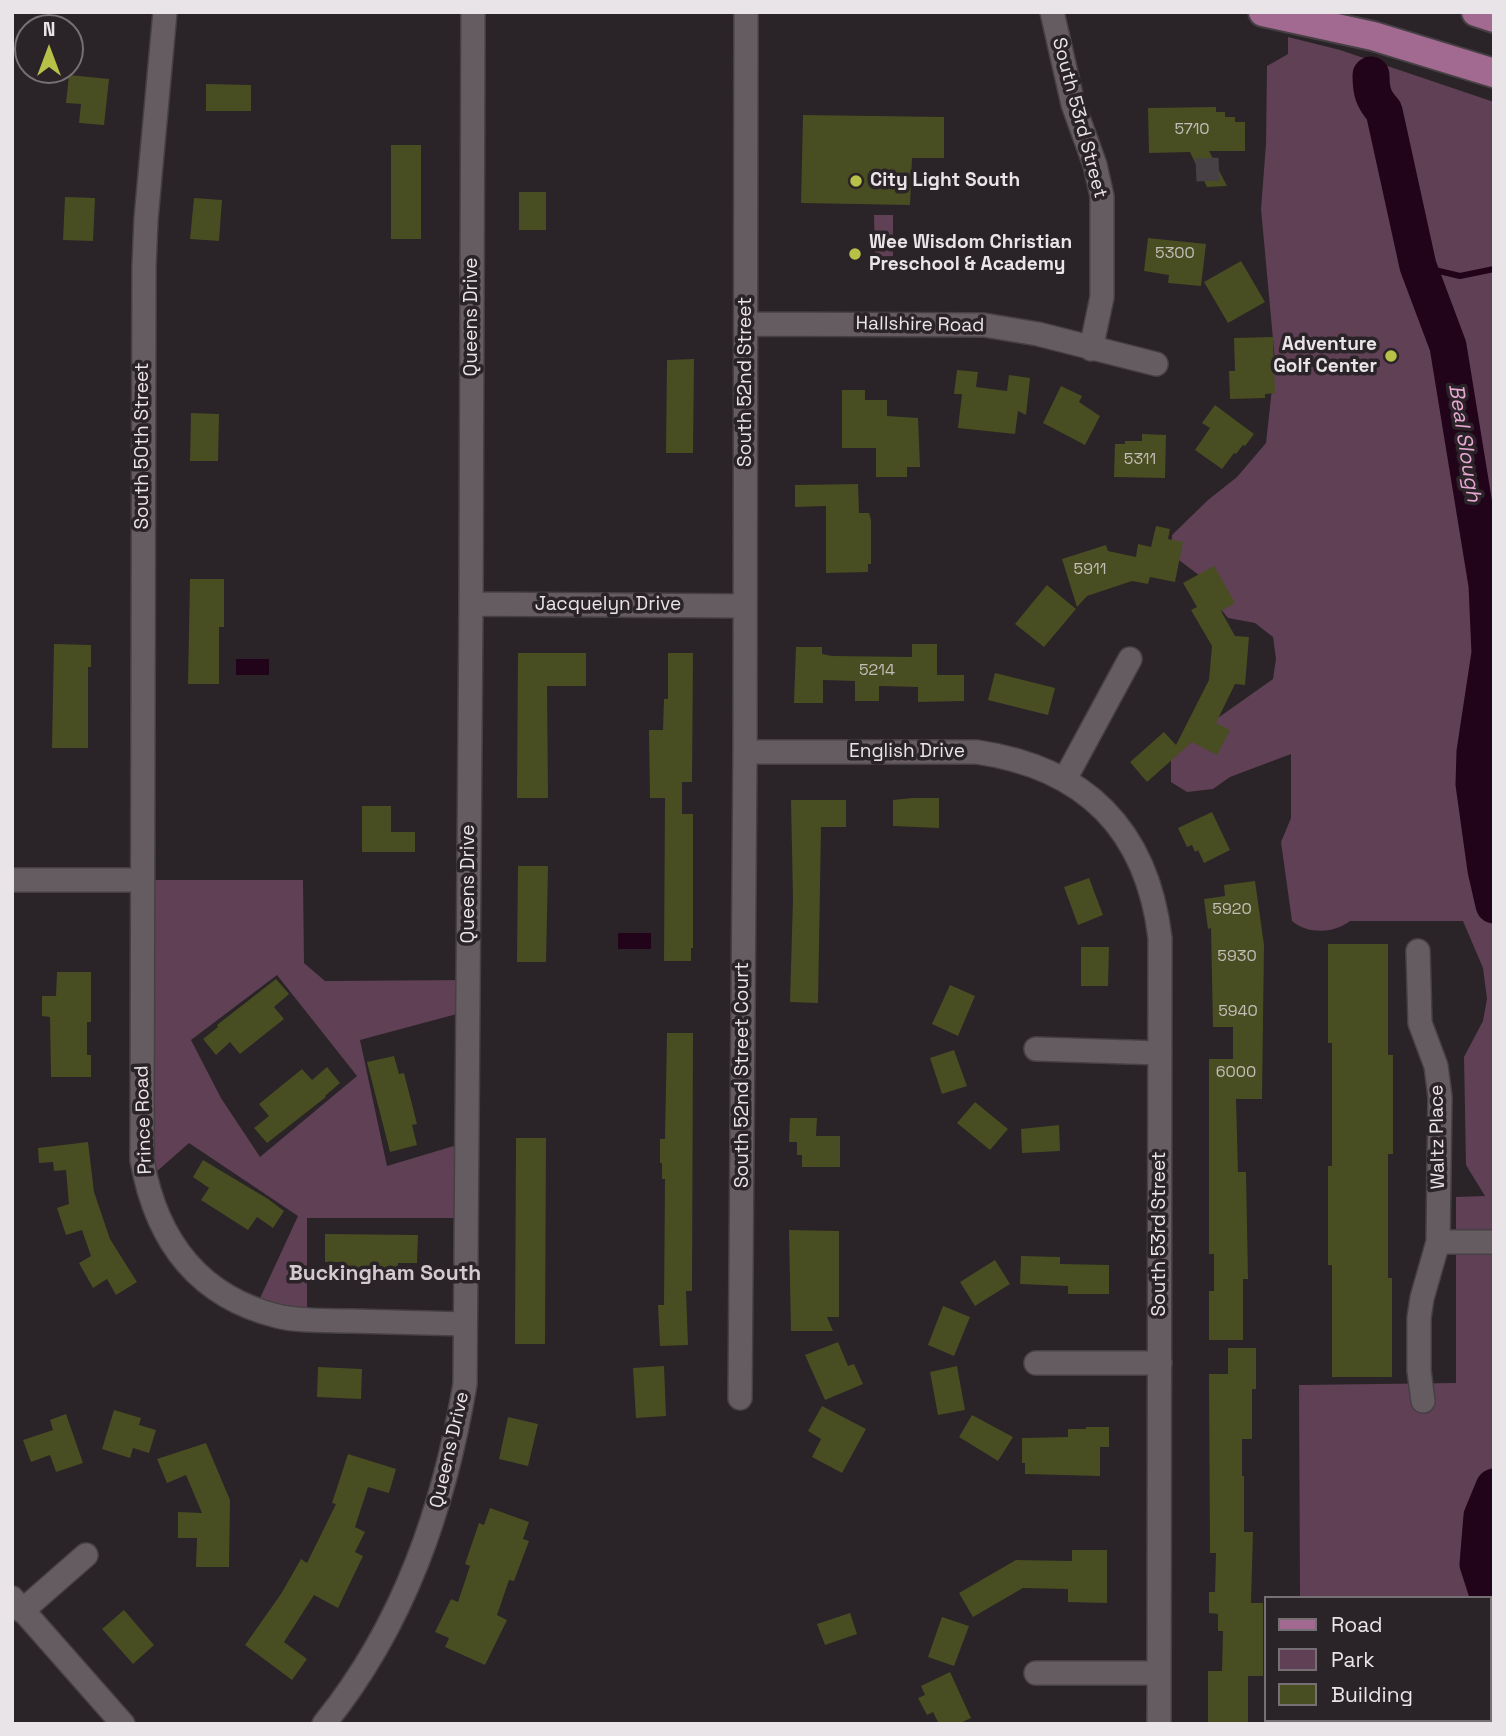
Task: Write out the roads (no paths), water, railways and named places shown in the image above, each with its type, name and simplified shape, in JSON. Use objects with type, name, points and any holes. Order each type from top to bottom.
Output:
[{"type":"main road","points":[[1263,12],[1373,36],[1494,73]]},
{"type":"main road","points":[[1476,12],[1494,18]]},
{"type":"street","name":"South 50th Street","points":[[142,880],[144,267],[146,219],[166,12]]},
{"type":"street","name":"Queens Drive","points":[[324,1724],[367,1662],[397,1609],[419,1560],[436,1514],[455,1444],[465,1384],[473,12]]},
{"type":"street","name":"South 52nd Street","points":[[745,752],[746,12]]},
{"type":"street","name":"South 53rd Street","points":[[1052,12],[1073,104],[1095,165],[1102,197],[1102,297],[1091,349]]},
{"type":"street","name":"Hallshire Road","points":[[746,324],[984,325],[1038,334],[1156,364]]},
{"type":"street","name":"Jacquelyn Drive","points":[[471,604],[745,606]]},
{"type":"street","points":[[1065,779],[1130,659]]},
{"type":"street","name":"English Drive","points":[[745,752],[977,752],[1008,756],[1065,779]]},
{"type":"street","name":"South 52nd Street Court","points":[[740,1398],[745,752]]},
{"type":"street","name":"South 53rd Street","points":[[1065,779],[1092,798],[1133,846],[1147,875],[1156,905],[1160,938],[1159,1724]]},
{"type":"street","points":[[12,880],[142,880]]},
{"type":"street","name":"Prince Road","points":[[142,880],[142,1160],[148,1192],[156,1216],[168,1238],[187,1264],[227,1296],[280,1317],[465,1324]]},
{"type":"street","name":"Waltz Place","points":[[1418,951],[1420,1023],[1436,1066],[1439,1084],[1438,1242],[1419,1318],[1419,1371],[1423,1401]]},
{"type":"street","points":[[1036,1049],[1160,1053]]},
{"type":"street","points":[[1438,1242],[1494,1242]]},
{"type":"street","points":[[1036,1363],[1160,1363]]},
{"type":"street","points":[[86,1555],[17,1604],[122,1724]]},
{"type":"street","points":[[1036,1673],[1159,1673]]},
{"type":"waterway","name":"Beal Slough","points":[[1371,75],[1373,94],[1384,111],[1418,266],[1448,346],[1487,585],[1490,653],[1475,752],[1474,784],[1486,870],[1494,905]]},
{"type":"waterway","points":[[1418,266],[1460,276],[1494,269]]},
{"type":"waterway","name":"Beal Slough","points":[[1488,1596],[1478,1564],[1482,1516],[1494,1487]]},
{"type":"tunnel","points":[[1196,170],[1219,169]]},
{"type":"place","name":"City Light South","points":[[856,181]]},
{"type":"place","name":"Wee Wisdom Christian Preschool & Academy","points":[[855,254]]},
{"type":"place","name":"Adventure Golf Center","points":[[1391,356]]},
{"type":"district","name":"Buckingham South","points":[[385,1274]]}]
